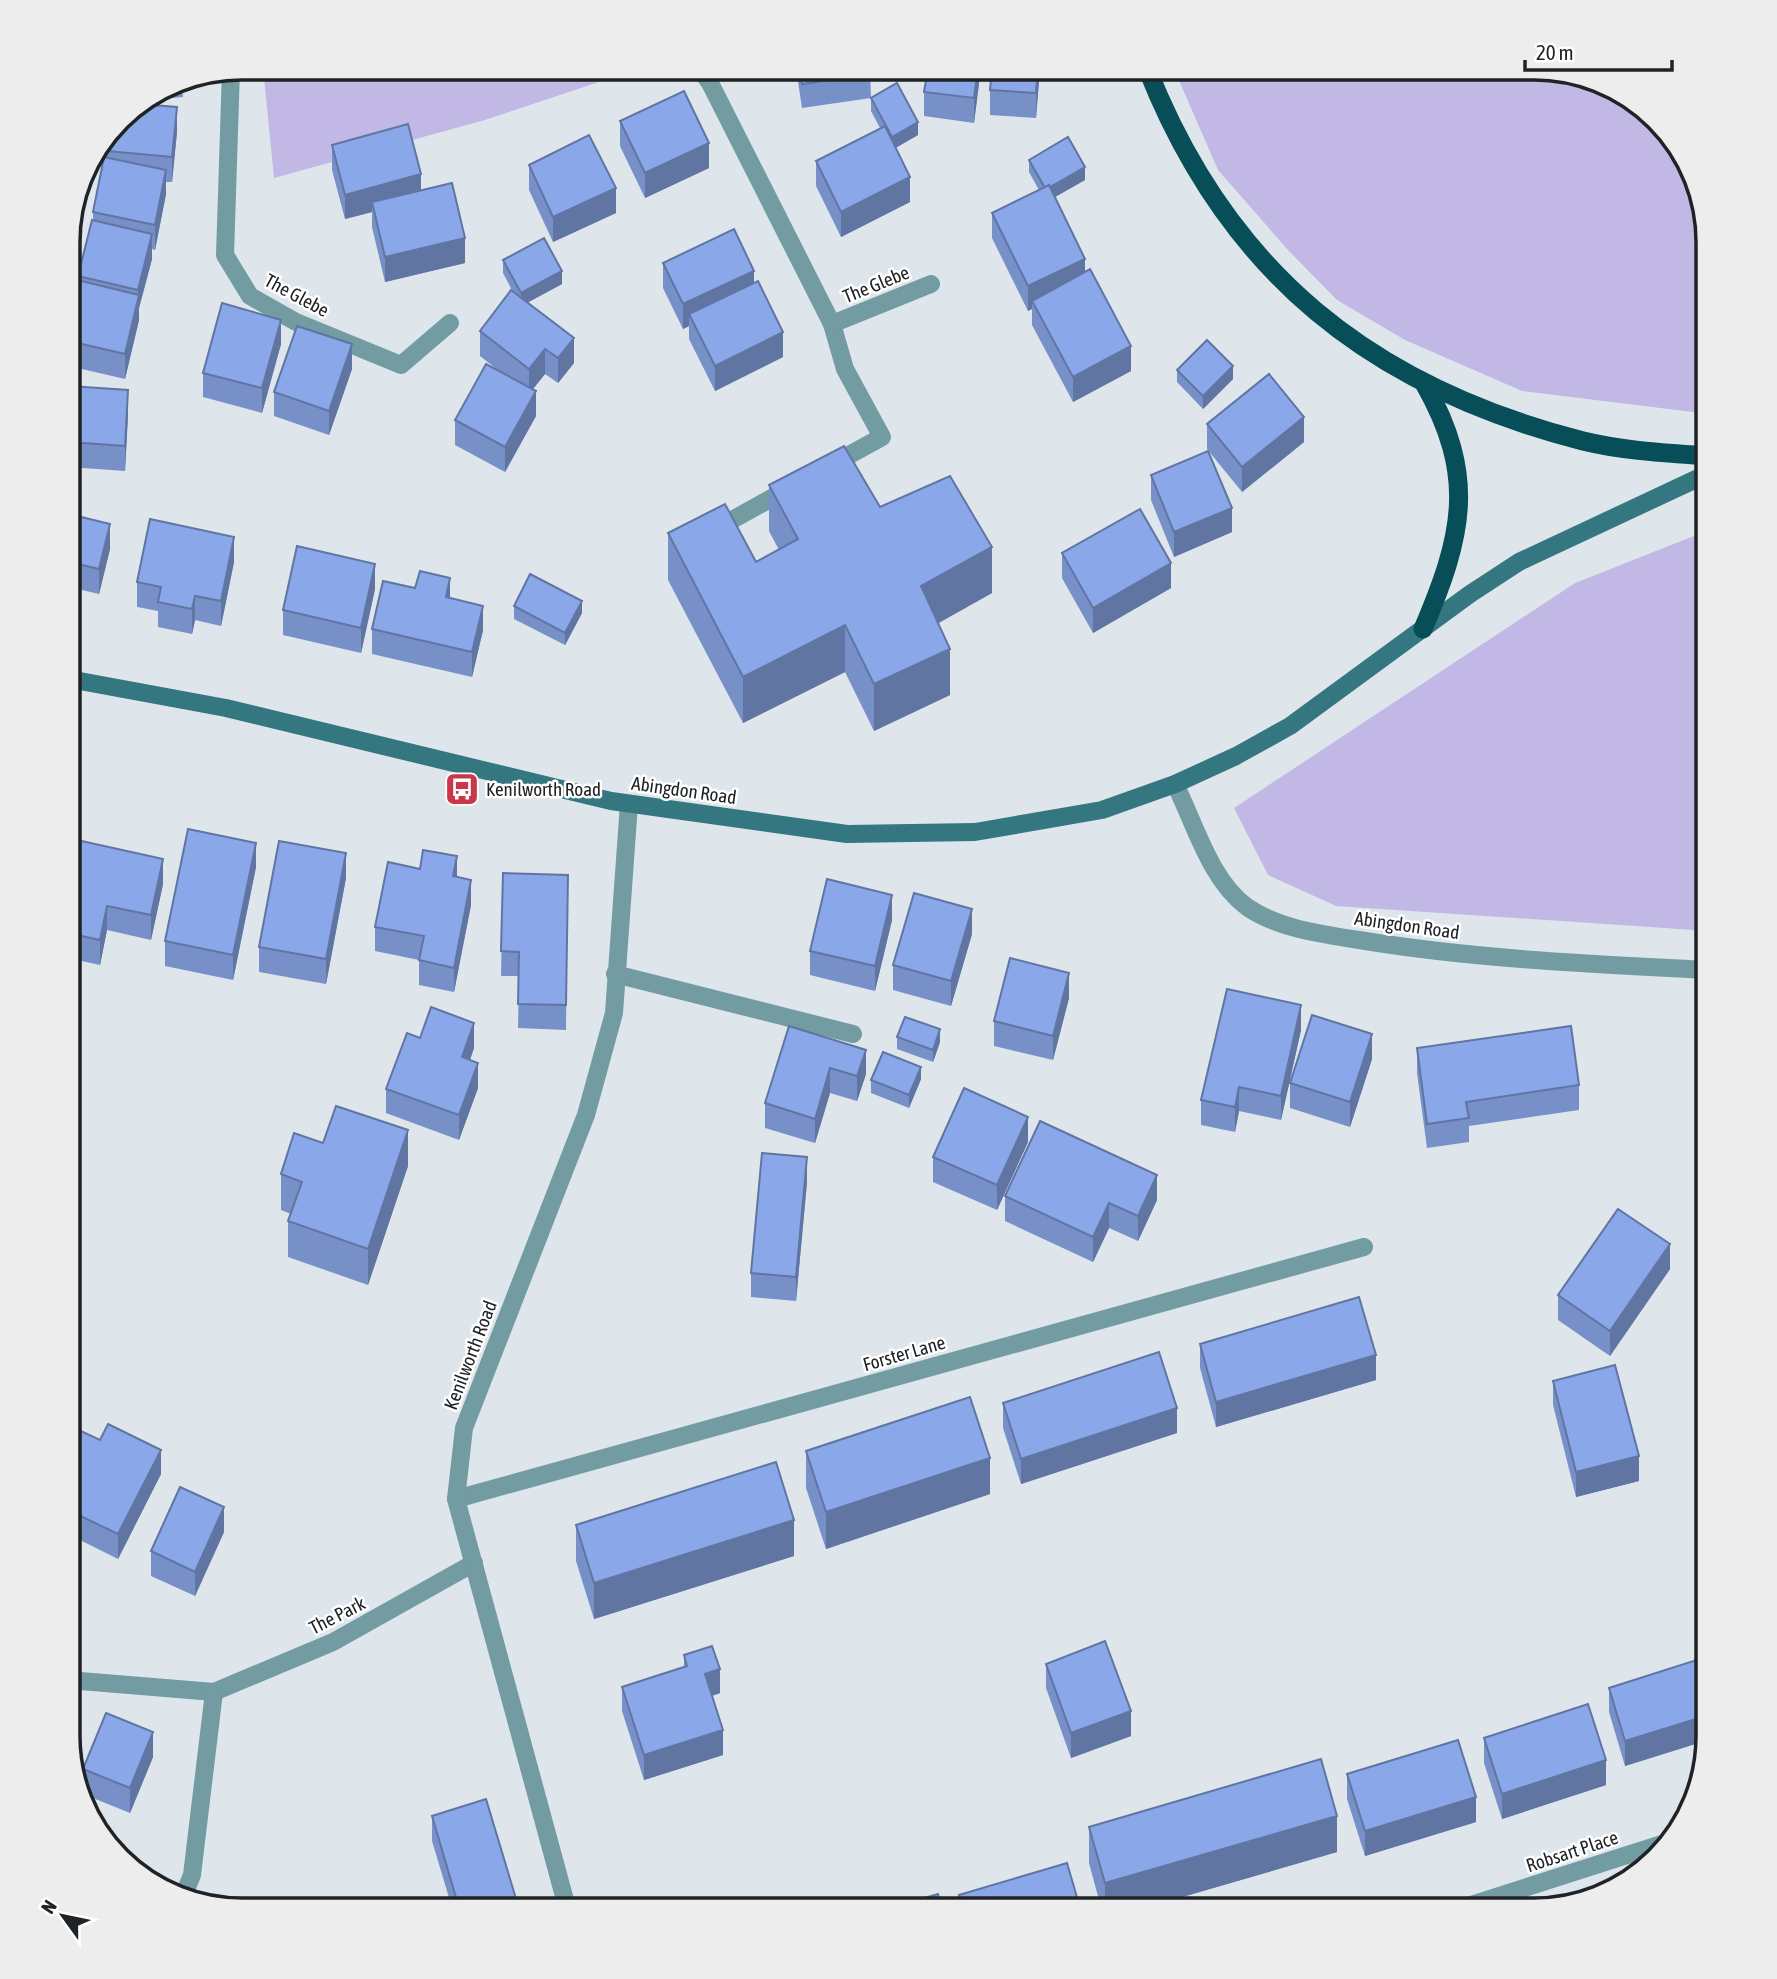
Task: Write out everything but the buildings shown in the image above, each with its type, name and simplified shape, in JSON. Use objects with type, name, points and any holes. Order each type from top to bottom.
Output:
[{"type":"highway","points":[[1153,81],[1195,168],[1228,219],[1266,266],[1307,307],[1360,345],[1424,383],[1478,407],[1585,441],[1696,454]]},
{"type":"highway","points":[[1423,629],[1449,565],[1457,535],[1459,506],[1452,442],[1442,415],[1424,383]]},
{"type":"main road","name":"Abingdon Road","points":[[81,680],[226,708],[629,804],[847,834],[975,832],[1102,810],[1175,784],[1290,726],[1519,562],[1696,479]]},
{"type":"street","name":"The Glebe","points":[[231,81],[225,255],[250,296],[296,322],[401,365],[450,323]]},
{"type":"street","name":"The Glebe","points":[[709,81],[831,324],[931,284]]},
{"type":"street","points":[[704,536],[881,437],[845,369],[831,324]]},
{"type":"street","name":"Abingdon Road","points":[[1175,784],[1224,882],[1248,907],[1273,920],[1310,932],[1397,946],[1567,963],[1696,969]]},
{"type":"street","name":"Kenilworth Road","points":[[564,1898],[456,1499],[464,1428],[586,1115],[614,1013],[629,804]]},
{"type":"street","points":[[615,974],[853,1034]]},
{"type":"street","name":"Forster Lane","points":[[456,1499],[1364,1247]]},
{"type":"street","name":"The Park","points":[[81,1684],[214,1692],[333,1642],[474,1563]]},
{"type":"street","points":[[187,1888],[192,1875],[214,1692]]},
{"type":"street","name":"Robsart Place","points":[[1511,1898],[1652,1848]]},
{"type":"shaded area","points":[[264,81],[602,81],[485,120],[274,178]]},
{"type":"shaded area","points":[[1179,81],[1545,81],[1577,86],[1606,97],[1625,108],[1649,128],[1669,152],[1688,190],[1696,232],[1696,412],[1522,391],[1405,340],[1337,300],[1287,249],[1218,170]]},
{"type":"shaded area","points":[[1696,535],[1696,930],[1336,906],[1268,875],[1234,808],[1575,583]]},
{"type":"place","name":"Kenilworth Road","points":[[462,789]]}]
